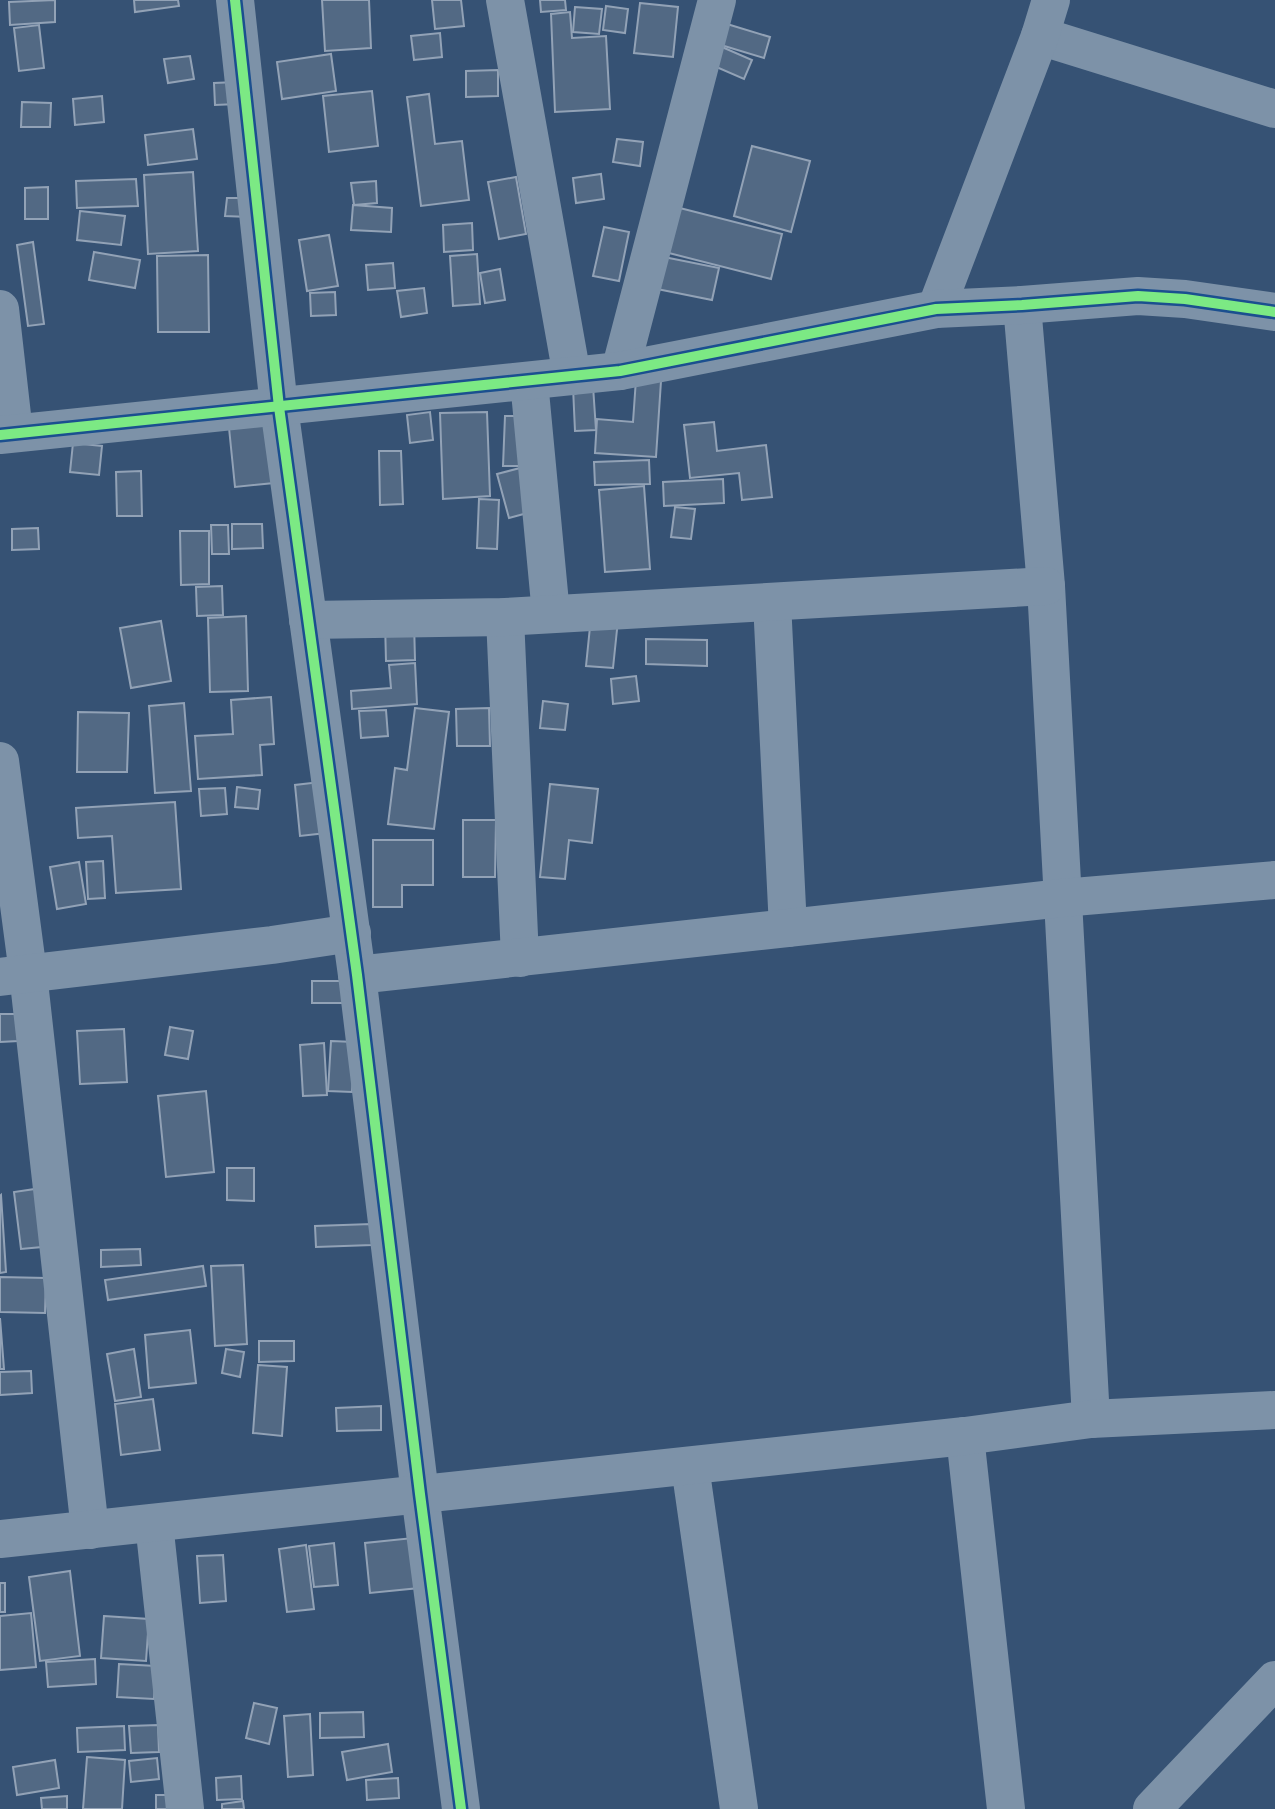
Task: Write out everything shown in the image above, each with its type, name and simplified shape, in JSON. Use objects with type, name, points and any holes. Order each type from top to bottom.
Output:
[{"type":"street","points":[[235,0],[279,407],[352,933],[461,1809]]},
{"type":"street","points":[[505,0],[572,376]]},
{"type":"street","points":[[620,370],[717,0]]},
{"type":"street","points":[[936,309],[1040,36],[1051,0]]},
{"type":"street","points":[[1040,36],[1275,109]]},
{"type":"street","points":[[0,309],[7,434],[620,370],[936,309],[1022,306],[1138,296],[1185,299],[1275,312]]},
{"type":"street","points":[[1022,306],[1046,586],[1091,1419]]},
{"type":"street","points":[[529,381],[551,614]]},
{"type":"street","points":[[308,620],[505,617],[1046,586]]},
{"type":"street","points":[[772,602],[788,928]]},
{"type":"street","points":[[505,617],[520,958]]},
{"type":"street","points":[[0,761],[14,975],[90,1530]]},
{"type":"street","points":[[357,975],[1062,898],[1275,880]]},
{"type":"street","points":[[14,975],[352,933]]},
{"type":"street","points":[[0,1539],[965,1436],[1091,1419],[1275,1410]]},
{"type":"street","points":[[965,1436],[1006,1809]]},
{"type":"street","points":[[690,1466],[739,1809]]},
{"type":"street","points":[[154,1523],[185,1809]]},
{"type":"street","points":[[1152,1809],[1275,1680]]},
{"type":"building","points":[[55,0],[55,22],[10,25],[9,2]]},
{"type":"building","points":[[134,0],[178,0],[179,6],[135,12]]},
{"type":"building","points":[[322,0],[369,0],[371,48],[325,51]]},
{"type":"building","points":[[432,0],[461,0],[464,26],[435,29]]},
{"type":"building","points":[[540,0],[565,0],[566,10],[541,12]]},
{"type":"building","points":[[640,3],[678,7],[673,57],[634,53]]},
{"type":"building","points":[[606,6],[628,9],[625,33],[603,30]]},
{"type":"building","points":[[575,7],[602,9],[599,34],[573,32]]},
{"type":"building","points":[[570,12],[572,38],[606,36],[610,109],[555,112],[551,14]]},
{"type":"building","points":[[727,24],[770,37],[764,58],[721,45]]},
{"type":"building","points":[[39,25],[44,68],[19,71],[14,28]]},
{"type":"building","points":[[440,33],[442,57],[414,60],[411,36]]},
{"type":"building","points":[[722,47],[752,60],[744,79],[714,66]]},
{"type":"building","points":[[331,54],[336,91],[282,99],[277,62]]},
{"type":"building","points":[[190,56],[194,79],[168,83],[164,59]]},
{"type":"building","points":[[498,70],[498,96],[466,97],[466,71]]},
{"type":"building","points":[[236,82],[237,104],[215,105],[214,83]]},
{"type":"building","points":[[372,91],[378,146],[329,152],[323,96]]},
{"type":"building","points":[[429,94],[435,144],[462,141],[469,200],[421,206],[407,97]]},
{"type":"building","points":[[102,96],[104,122],[75,125],[73,99]]},
{"type":"building","points":[[22,102],[51,103],[50,127],[21,127]]},
{"type":"building","points":[[193,129],[197,159],[148,165],[145,135]]},
{"type":"building","points":[[617,139],[643,142],[640,166],[613,162]]},
{"type":"building","points":[[752,146],[810,161],[791,232],[734,216]]},
{"type":"building","points":[[193,172],[198,251],[148,254],[144,175]]},
{"type":"building","points":[[601,174],[604,199],[576,203],[573,178]]},
{"type":"building","points":[[516,177],[526,234],[499,239],[488,182]]},
{"type":"building","points":[[136,179],[138,206],[77,208],[76,181]]},
{"type":"building","points":[[376,181],[377,203],[354,205],[351,183]]},
{"type":"building","points":[[48,187],[48,219],[25,219],[25,188]]},
{"type":"building","points":[[227,198],[249,198],[249,217],[225,216]]},
{"type":"building","points":[[353,205],[392,208],[391,232],[351,230]]},
{"type":"building","points":[[672,206],[782,234],[771,279],[661,251]]},
{"type":"building","points":[[80,211],[125,216],[121,245],[77,240]]},
{"type":"building","points":[[472,223],[473,250],[444,252],[443,225]]},
{"type":"building","points":[[604,227],[629,232],[619,281],[593,276]]},
{"type":"building","points":[[329,235],[338,286],[307,291],[299,240]]},
{"type":"building","points":[[33,242],[44,324],[28,326],[17,245]]},
{"type":"building","points":[[94,252],[140,260],[135,288],[89,280]]},
{"type":"building","points":[[477,254],[480,304],[453,306],[450,256]]},
{"type":"building","points":[[208,255],[209,332],[158,332],[157,256]]},
{"type":"building","points":[[659,256],[719,268],[712,300],[652,288]]},
{"type":"building","points":[[393,263],[395,288],[368,290],[366,265]]},
{"type":"building","points":[[500,269],[505,300],[485,303],[480,273]]},
{"type":"building","points":[[424,288],[427,313],[401,317],[397,291]]},
{"type":"building","points":[[335,292],[336,315],[311,316],[310,293]]},
{"type":"building","points":[[636,379],[661,381],[656,457],[595,453],[597,419],[633,422]]},
{"type":"building","points":[[593,386],[596,430],[575,431],[573,387]]},
{"type":"building","points":[[430,412],[433,440],[410,443],[407,415]]},
{"type":"building","points":[[487,412],[490,496],[443,499],[440,413]]},
{"type":"building","points":[[277,413],[284,482],[235,487],[228,418]]},
{"type":"building","points":[[505,416],[521,416],[519,466],[503,466]]},
{"type":"building","points":[[714,422],[717,451],[766,445],[772,497],[742,500],[739,473],[690,478],[684,425]]},
{"type":"building","points":[[73,443],[102,446],[99,475],[70,472]]},
{"type":"building","points":[[379,451],[401,451],[403,504],[380,505]]},
{"type":"building","points":[[649,460],[650,484],[595,485],[594,462]]},
{"type":"building","points":[[520,468],[531,512],[509,518],[497,474]]},
{"type":"building","points":[[141,471],[142,516],[117,516],[116,472]]},
{"type":"building","points":[[723,479],[724,503],[664,506],[663,482]]},
{"type":"building","points":[[644,486],[650,569],[605,572],[599,490]]},
{"type":"building","points":[[479,499],[499,500],[497,549],[477,548]]},
{"type":"building","points":[[675,507],[695,509],[691,539],[671,537]]},
{"type":"building","points":[[232,524],[262,524],[263,548],[232,549]]},
{"type":"building","points":[[211,525],[228,525],[229,554],[212,554]]},
{"type":"building","points":[[38,528],[39,549],[12,550],[12,529]]},
{"type":"building","points":[[180,531],[209,531],[209,584],[181,585]]},
{"type":"building","points":[[222,586],[223,615],[197,616],[196,587]]},
{"type":"building","points":[[246,616],[248,691],[210,692],[208,618]]},
{"type":"building","points":[[591,617],[618,620],[613,668],[586,666]]},
{"type":"building","points":[[161,621],[171,681],[131,688],[120,628]]},
{"type":"building","points":[[385,622],[414,622],[415,660],[386,661]]},
{"type":"building","points":[[646,639],[707,640],[707,666],[646,664]]},
{"type":"building","points":[[415,663],[417,704],[352,709],[351,691],[391,688],[389,665]]},
{"type":"building","points":[[636,676],[639,701],[613,704],[611,679]]},
{"type":"building","points":[[271,697],[274,744],[260,745],[262,775],[198,779],[195,736],[233,734],[231,700]]},
{"type":"building","points":[[543,701],[568,704],[565,730],[540,728]]},
{"type":"building","points":[[184,703],[191,791],[155,793],[149,706]]},
{"type":"building","points":[[415,708],[449,712],[434,829],[388,824],[395,768],[407,770]]},
{"type":"building","points":[[489,708],[490,746],[457,746],[456,709]]},
{"type":"building","points":[[386,710],[388,736],[361,738],[359,711]]},
{"type":"building","points":[[78,712],[129,713],[127,772],[77,772]]},
{"type":"building","points":[[320,782],[326,833],[300,836],[295,785]]},
{"type":"building","points":[[550,784],[598,789],[592,843],[569,840],[565,879],[540,877]]},
{"type":"building","points":[[237,787],[260,790],[258,809],[235,807]]},
{"type":"building","points":[[225,788],[227,814],[201,816],[199,789]]},
{"type":"building","points":[[175,802],[181,889],[116,893],[112,836],[78,838],[76,808]]},
{"type":"building","points":[[463,820],[496,820],[495,877],[463,877]]},
{"type":"building","points":[[373,840],[433,840],[433,885],[402,885],[402,907],[373,907]]},
{"type":"building","points":[[103,861],[105,898],[88,899],[86,862]]},
{"type":"building","points":[[79,862],[86,904],[57,909],[50,867]]},
{"type":"building","points":[[312,981],[345,981],[345,1003],[312,1003]]},
{"type":"building","points":[[0,1014],[18,1014],[18,1041],[0,1042]]},
{"type":"building","points":[[170,1027],[193,1031],[188,1059],[165,1055]]},
{"type":"building","points":[[124,1029],[127,1082],[80,1084],[77,1031]]},
{"type":"building","points":[[331,1041],[355,1042],[352,1092],[328,1091]]},
{"type":"building","points":[[324,1043],[327,1095],[303,1096],[300,1045]]},
{"type":"building","points":[[206,1091],[214,1172],[166,1177],[158,1096]]},
{"type":"building","points":[[227,1168],[254,1168],[254,1201],[227,1200]]},
{"type":"building","points":[[35,1189],[42,1247],[21,1249],[14,1192]]},
{"type":"building","points":[[0,1196],[6,1272],[0,1273]]},
{"type":"building","points":[[371,1224],[372,1245],[316,1247],[315,1226]]},
{"type":"building","points":[[140,1249],[141,1265],[101,1267],[101,1250]]},
{"type":"building","points":[[243,1265],[247,1344],[215,1346],[211,1266]]},
{"type":"building","points":[[203,1266],[206,1286],[108,1300],[105,1280]]},
{"type":"building","points":[[0,1277],[46,1278],[45,1313],[0,1312]]},
{"type":"building","points":[[0,1318],[4,1369],[0,1369]]},
{"type":"building","points":[[190,1330],[196,1383],[149,1388],[145,1335]]},
{"type":"building","points":[[259,1341],[294,1341],[294,1361],[259,1362]]},
{"type":"building","points":[[134,1349],[141,1397],[115,1401],[107,1354]]},
{"type":"building","points":[[226,1349],[244,1352],[240,1377],[222,1373]]},
{"type":"building","points":[[258,1365],[287,1367],[282,1436],[253,1433]]},
{"type":"building","points":[[31,1371],[32,1393],[0,1395],[0,1372]]},
{"type":"building","points":[[153,1399],[160,1450],[121,1455],[115,1404]]},
{"type":"building","points":[[381,1406],[381,1430],[337,1431],[336,1408]]},
{"type":"building","points":[[413,1538],[419,1588],[370,1593],[365,1543]]},
{"type":"building","points":[[334,1543],[338,1585],[314,1587],[309,1546]]},
{"type":"building","points":[[306,1545],[314,1609],[287,1612],[279,1549]]},
{"type":"building","points":[[223,1555],[226,1601],[200,1603],[197,1556]]},
{"type":"building","points":[[70,1571],[80,1656],[40,1661],[29,1577]]},
{"type":"building","points":[[0,1583],[5,1583],[5,1612],[0,1612]]},
{"type":"building","points":[[31,1613],[36,1667],[0,1670],[0,1616]]},
{"type":"building","points":[[104,1616],[149,1619],[146,1661],[101,1658]]},
{"type":"building","points":[[95,1659],[96,1684],[48,1687],[46,1662]]},
{"type":"building","points":[[119,1664],[156,1666],[154,1699],[117,1697]]},
{"type":"building","points":[[254,1703],[277,1708],[269,1744],[246,1738]]},
{"type":"building","points":[[363,1712],[364,1737],[320,1738],[320,1713]]},
{"type":"building","points":[[310,1714],[313,1775],[288,1777],[284,1716]]},
{"type":"building","points":[[158,1725],[159,1752],[131,1753],[129,1726]]},
{"type":"building","points":[[124,1726],[125,1750],[78,1752],[77,1728]]},
{"type":"building","points":[[388,1744],[392,1772],[347,1780],[342,1752]]},
{"type":"building","points":[[87,1757],[125,1760],[122,1809],[83,1809]]},
{"type":"building","points":[[157,1758],[159,1779],[131,1782],[129,1761]]},
{"type":"building","points":[[55,1760],[59,1788],[17,1795],[13,1767]]},
{"type":"building","points":[[241,1776],[242,1799],[217,1800],[216,1778]]},
{"type":"building","points":[[398,1778],[399,1798],[367,1800],[366,1780]]},
{"type":"building","points":[[156,1795],[174,1795],[175,1809],[156,1809]]},
{"type":"building","points":[[67,1796],[67,1809],[42,1809],[41,1798]]},
{"type":"building","points":[[243,1801],[244,1809],[222,1809],[222,1804]]},
{"type":"cycle path","points":[[235,0],[279,407],[357,975],[461,1809]]},
{"type":"cycle path","points":[[0,435],[620,371],[936,309],[1138,296],[1185,299],[1275,312]]}]
